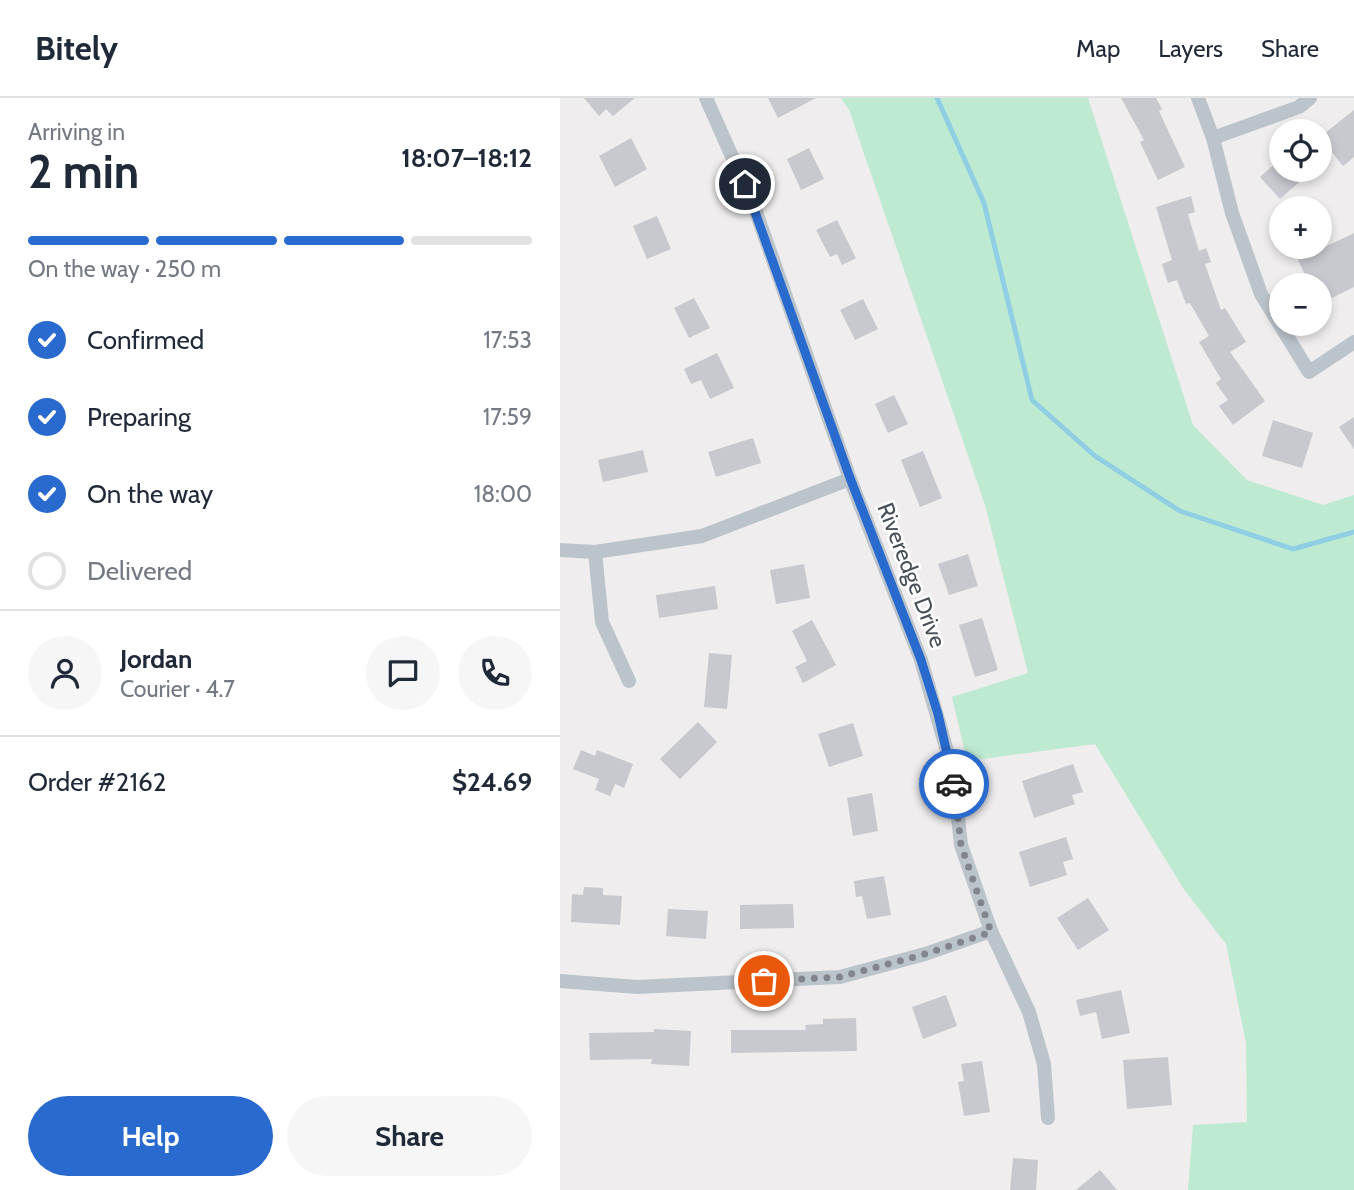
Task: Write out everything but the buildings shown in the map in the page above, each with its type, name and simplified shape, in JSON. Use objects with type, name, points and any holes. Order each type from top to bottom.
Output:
[{"type":"street","name":"Riveredge Drive","points":[[706,98],[754,206],[850,478],[921,660],[953,772],[961,845],[991,932],[1029,1012],[1044,1064],[1048,1118]]},
{"type":"street","points":[[1198,98],[1213,138],[1232,213],[1261,294],[1309,372],[1354,342]]},
{"type":"street","points":[[1213,138],[1299,107],[1310,98]]},
{"type":"street","points":[[560,550],[595,552],[702,536],[850,478]]},
{"type":"street","points":[[595,552],[602,622],[629,681]]},
{"type":"street","points":[[560,981],[637,987],[840,977],[925,954],[991,932]]},
{"type":"green space","points":[[841,98],[1088,98],[1193,425],[1247,480],[1323,505],[1354,495],[1354,1190],[1188,1190],[1193,1125],[1247,1122],[1246,1043],[1226,944],[1183,888],[1095,744],[967,761],[952,697],[1028,673],[985,505],[849,110]]},
{"type":"waterway","points":[[937,98],[984,203],[1032,400],[1095,456],[1180,511],[1293,549],[1354,532]]},
{"type":"way so far","points":[[764,981],[840,977],[925,954],[991,932],[961,845],[954,784]]},
{"type":"route","points":[[745,184],[850,478],[921,660],[938,714],[954,784]]}]
